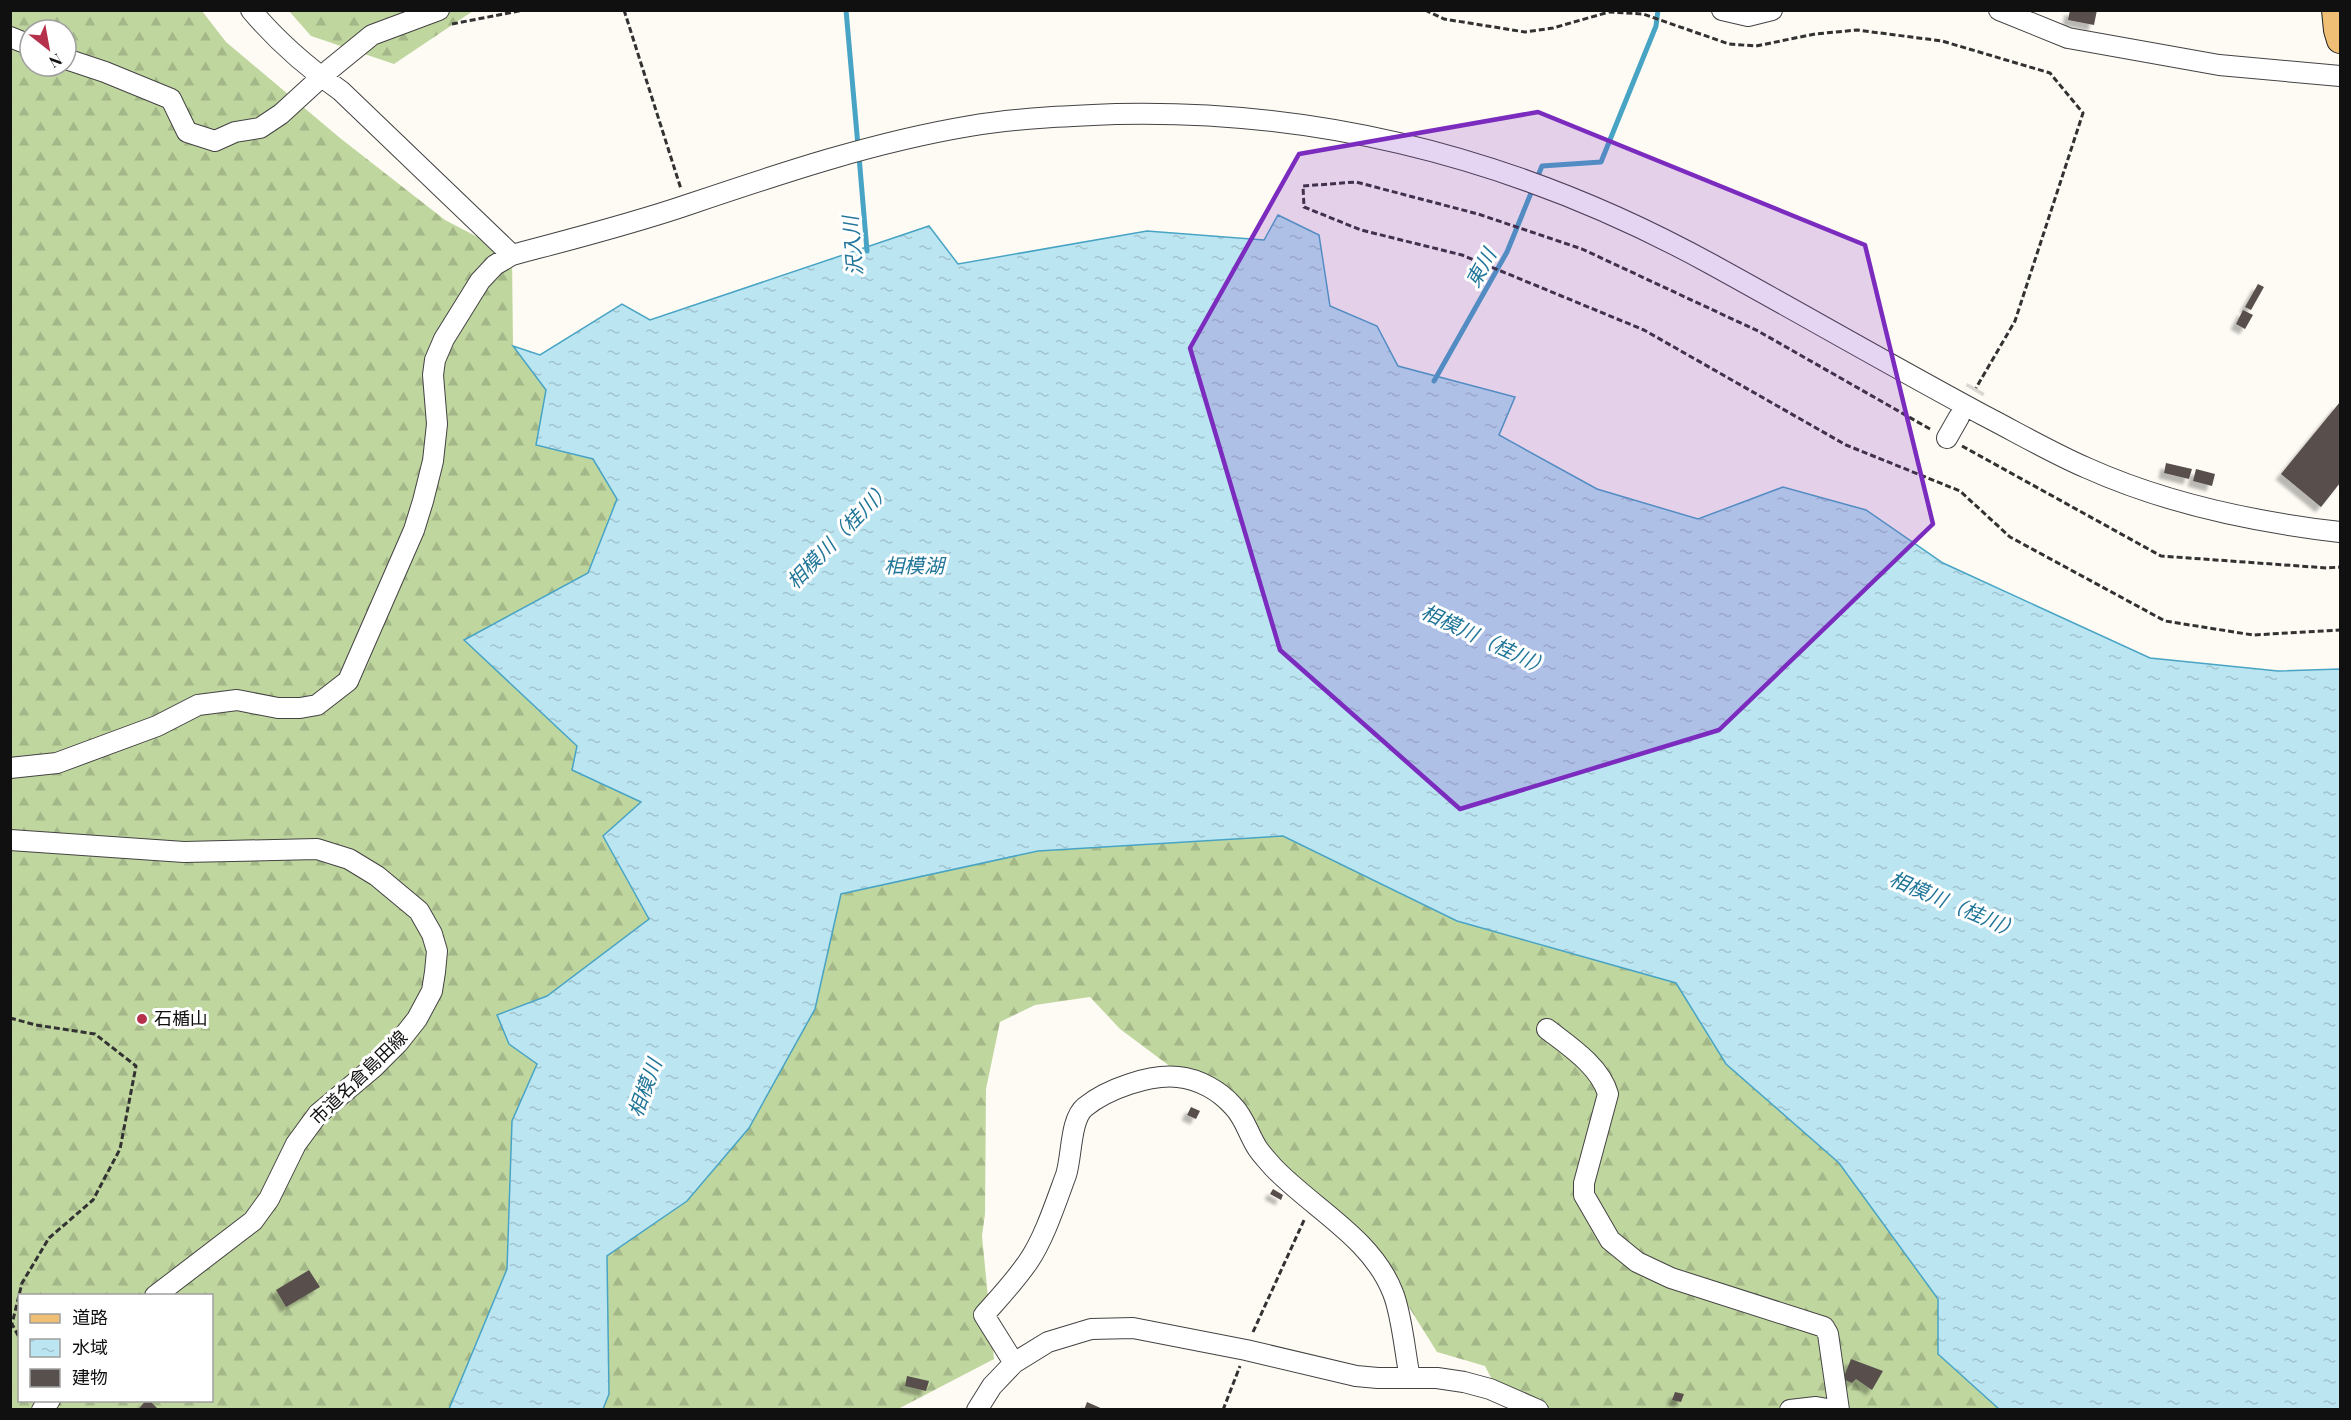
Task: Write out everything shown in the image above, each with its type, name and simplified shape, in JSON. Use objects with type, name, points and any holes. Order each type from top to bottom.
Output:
[{"type":"main road","points":[[2335,10],[2340,40]]},
{"type":"street","points":[[251,10],[267,30],[322,78],[341,91],[512,255]]},
{"type":"street","points":[[1722,10],[1728,14],[1748,16],[1772,10]]},
{"type":"street","points":[[1999,10],[2068,38],[2219,65],[2340,76]]},
{"type":"street","points":[[78,63],[171,99],[187,132],[215,141],[235,132],[260,128],[280,114],[372,35],[443,18]]},
{"type":"street","points":[[10,768],[57,763],[157,726],[198,705],[237,700],[278,708],[317,705],[348,681],[414,530],[433,461],[437,424],[433,375],[435,360],[444,339],[480,281],[495,265],[512,255],[686,205],[767,177],[867,148],[992,123],[1090,115],[1200,114],[1346,130],[1435,151],[1536,184],[1612,215],[1707,262],[1929,386],[2088,469],[2200,507],[2241,517],[2340,532]]},
{"type":"street","points":[[1947,438],[1959,417]]},
{"type":"street","name":"市道名倉島田線","points":[[10,840],[184,852],[317,849],[349,859],[377,876],[419,911],[432,934],[437,951],[432,991],[417,1019],[398,1044],[318,1114],[296,1144],[269,1199],[253,1221],[158,1294]]},
{"type":"street","points":[[1548,1029],[1574,1050],[1606,1086],[1608,1094],[1584,1183],[1584,1195],[1610,1240],[1637,1262],[1671,1278],[1824,1327],[1828,1334],[1839,1410]]},
{"type":"street","points":[[1014,1363],[984,1314],[1029,1261],[1041,1238],[1067,1173],[1077,1117],[1083,1108],[1113,1089],[1156,1079],[1178,1077],[1194,1081],[1220,1094],[1235,1108],[1258,1150],[1372,1257],[1394,1295],[1410,1378]]},
{"type":"street","points":[[977,1410],[993,1386],[1014,1363],[1048,1342],[1091,1329],[1133,1328],[1246,1350],[1356,1376],[1437,1378],[1464,1382],[1490,1389],[1538,1410]]},
{"type":"street","points":[[1790,1410],[1816,1407],[1833,1410]]},
{"type":"path","points":[[443,18],[524,10]]},
{"type":"path","points":[[624,10],[686,205]]},
{"type":"path","points":[[1425,10],[1444,19],[1525,32],[1553,28],[1610,12],[1643,14],[1729,44],[1756,46],[1815,34],[1857,30],[1942,40],[2050,73],[2083,113],[2015,321],[1976,388]]},
{"type":"path","points":[[2340,567],[2161,556],[1758,331],[1582,249],[1478,214],[1356,182],[1303,186],[1304,207],[1361,230],[1462,255],[1644,330],[1846,445],[1960,491],[2010,537],[2165,621],[2253,635],[2340,630]]},
{"type":"path","points":[[10,1018],[36,1025],[95,1034],[136,1066],[120,1149],[93,1200],[50,1238],[22,1283],[19,1294]]},
{"type":"path","points":[[1223,1410],[1246,1350],[1300,1227],[1313,1204]]},
{"type":"path","points":[[18,1299],[12,1324],[18,1335]]},
{"type":"highlighted area","points":[[1538,112],[1865,245],[1933,524],[1719,730],[1460,809],[1280,650],[1190,348],[1299,154]]},
{"type":"green space","points":[[10,11],[202,11],[226,42],[340,138],[445,220],[512,255],[513,346],[546,390],[536,445],[593,459],[617,499],[588,573],[464,640],[577,746],[573,770],[641,802],[603,836],[649,919],[547,996],[497,1015],[541,1049],[537,1064],[512,1121],[507,1269],[449,1409],[11,1409]]},
{"type":"green space","points":[[289,11],[473,11],[394,64],[311,36]]},
{"type":"green space","points":[[1283,836],[1457,921],[1676,983],[1726,1064],[1839,1163],[1939,1299],[1938,1354],[1999,1409],[1507,1409],[1485,1366],[1437,1352],[1375,1253],[1191,1082],[1120,1029],[1090,997],[1035,1005],[1000,1022],[986,1089],[985,1214],[982,1236],[994,1359],[898,1409],[603,1410],[609,1394],[607,1256],[687,1201],[815,1009],[841,894],[1038,851]]},
{"type":"water","name":"相模湖","points":[[1278,215],[1319,235],[1330,306],[1377,326],[1398,366],[1515,397],[1499,435],[1597,489],[1698,519],[1783,487],[1866,510],[1943,563],[2150,658],[2278,671],[2340,669],[2340,1409],[1999,1409],[1938,1354],[1938,1299],[1839,1163],[1726,1064],[1676,983],[1457,921],[1283,836],[1038,851],[841,894],[815,1009],[749,1128],[687,1201],[607,1256],[609,1394],[603,1409],[449,1409],[507,1269],[512,1121],[537,1064],[509,1044],[497,1015],[547,996],[649,919],[603,836],[641,802],[572,770],[577,746],[464,640],[588,573],[617,499],[593,459],[536,445],[546,390],[513,346],[540,355],[622,304],[650,320],[929,226],[958,264],[1147,231],[1264,240]]},
{"type":"building","points":[[2070,10],[2097,10],[2094,25],[2068,20]]},
{"type":"building","points":[[2258,284],[2264,287],[2251,310],[2245,307]]},
{"type":"building","points":[[2243,310],[2253,315],[2245,329],[2236,324]]},
{"type":"building","points":[[2340,402],[2340,483],[2321,507],[2281,474]]},
{"type":"building","points":[[2166,463],[2192,469],[2189,479],[2164,473]]},
{"type":"building","points":[[2196,469],[2215,474],[2212,486],[2193,481]]},
{"type":"building","points":[[1191,1107],[1200,1111],[1196,1119],[1187,1115]]},
{"type":"building","points":[[1273,1189],[1283,1195],[1281,1200],[1270,1194]]},
{"type":"building","points":[[309,1270],[320,1287],[286,1307],[276,1290]]},
{"type":"building","points":[[1851,1359],[1883,1371],[1872,1390],[1856,1379],[1852,1383],[1843,1379]]},
{"type":"building","points":[[907,1376],[929,1381],[926,1391],[905,1386]]},
{"type":"building","points":[[1675,1392],[1684,1394],[1681,1402],[1672,1400]]},
{"type":"building","points":[[144,1402],[151,1402],[159,1410],[138,1410]]},
{"type":"building","points":[[1087,1402],[1105,1410],[1084,1410]]},
{"type":"waterway","name":"沢入川","points":[[846,10],[858,146]]},
{"type":"waterway","name":"東川","points":[[1434,381],[1507,252],[1542,166],[1601,162],[1656,26],[1658,10]]},
{"type":"waterway","name":"沢入川","points":[[859,156],[867,251]]},
{"type":"tunnel","points":[[1959,417],[1976,388]]},
{"type":"place","name":"石楯山","points":[[142,1019]]},
{"type":"water label","name":"相模川（桂川）","points":[[839,535]]},
{"type":"water label","name":"相模川（桂川）","points":[[1486,640]]},
{"type":"water label","name":"相模川（桂川）","points":[[1955,905]]},
{"type":"water label","name":"相模川","points":[[645,1088]]}]
